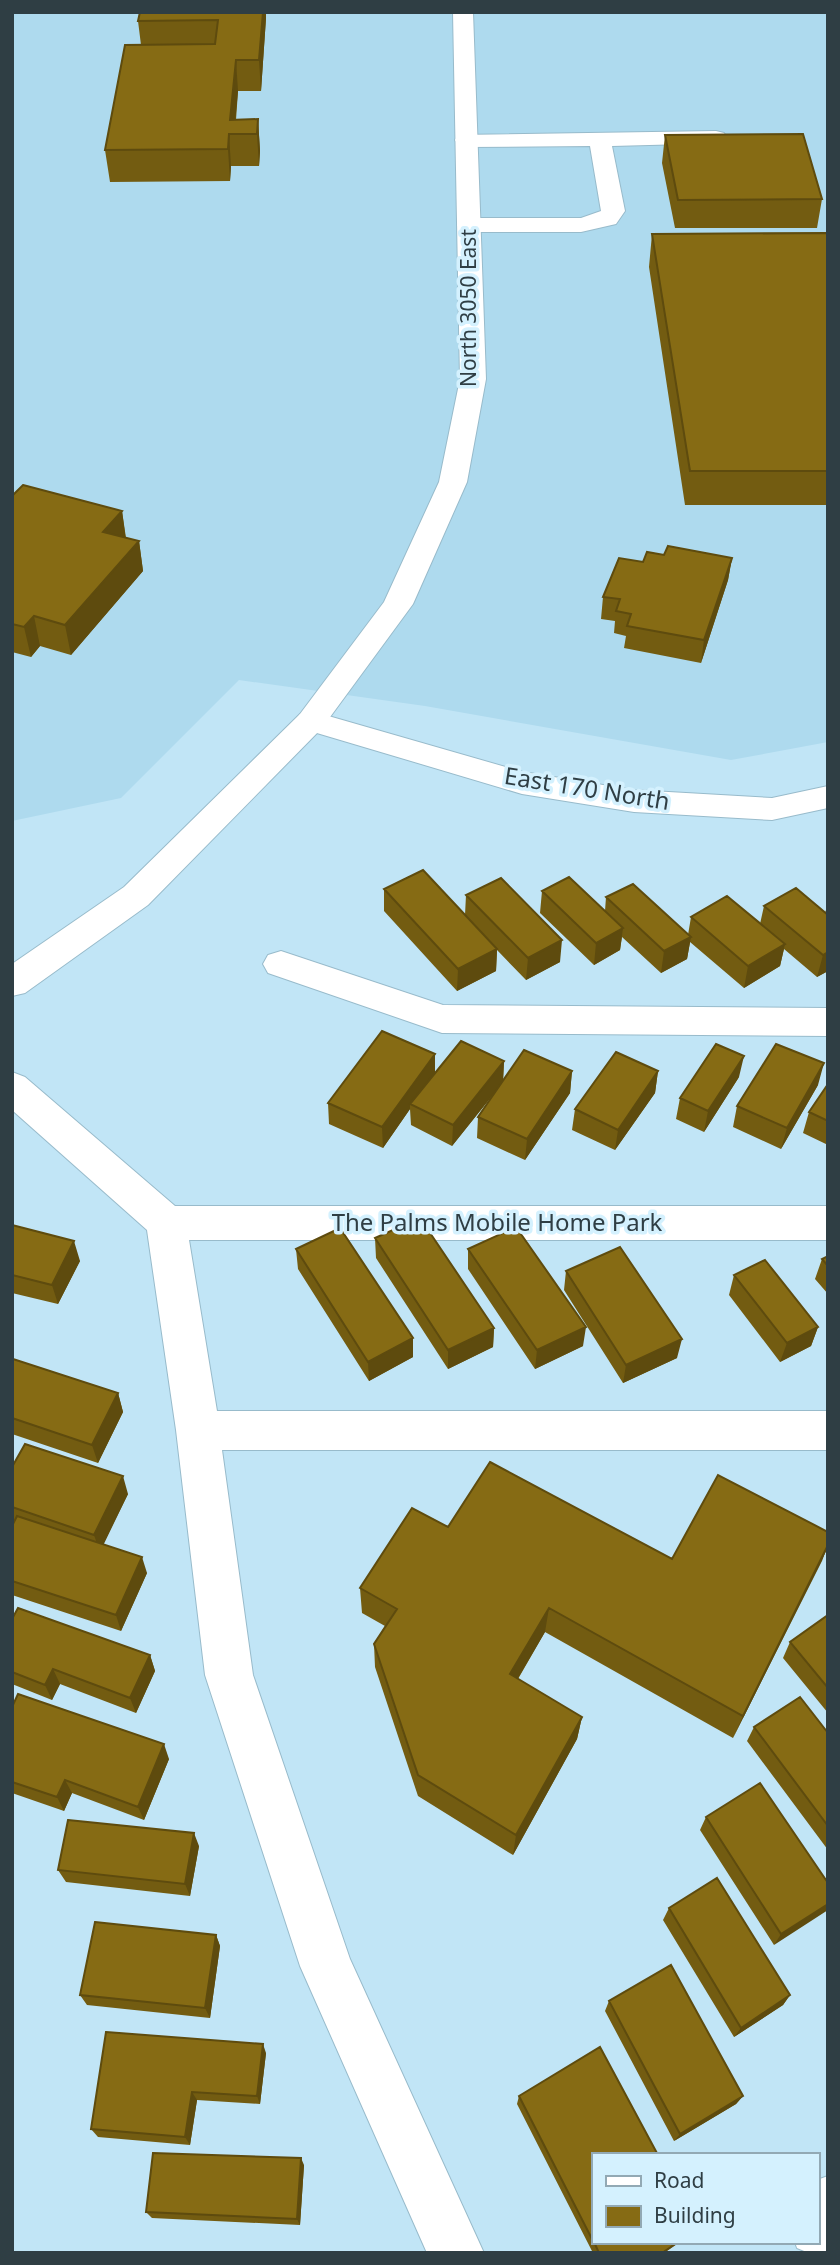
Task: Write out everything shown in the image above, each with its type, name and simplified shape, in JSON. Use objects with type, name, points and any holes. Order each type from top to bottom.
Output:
[{"type":"street","name":"North 3050 East","points":[[12,983],[136,896],[311,721],[398,604],[453,482],[473,379],[463,12]]},
{"type":"street","points":[[466,140],[738,138]]},
{"type":"street","points":[[469,225],[581,225],[608,219],[613,211],[600,139]]},
{"type":"street","name":"East 170 North","points":[[311,721],[522,783],[634,801],[772,809],[828,797]]},
{"type":"street","points":[[281,964],[442,1019],[828,1022]]},
{"type":"street","points":[[12,1087],[166,1223],[198,1430],[229,1675],[326,1966],[456,2253]]},
{"type":"street","name":"The Palms Mobile Home Park","points":[[166,1223],[828,1223]]},
{"type":"street","points":[[198,1430],[828,1432]]},
{"type":"street","points":[[819,2224],[828,2204]]},
{"type":"shaded area","points":[[12,12],[828,12],[828,742],[731,760],[425,706],[239,680],[121,798],[12,821]]},
{"type":"building","points":[[140,12],[263,12],[259,60],[236,60],[230,120],[258,119],[257,134],[229,134],[228,149],[105,150],[125,45],[215,44],[218,20],[138,21]]},
{"type":"building","points":[[803,134],[822,199],[678,200],[665,135]]},
{"type":"building","points":[[828,233],[828,471],[690,471],[652,234]]},
{"type":"building","points":[[23,485],[122,511],[103,532],[139,541],[65,625],[34,616],[24,627],[12,624],[12,496]]},
{"type":"building","points":[[668,546],[732,558],[704,640],[627,626],[631,614],[616,611],[620,599],[603,597],[619,558],[643,562],[647,552],[664,555]]},
{"type":"building","points":[[423,870],[497,949],[458,969],[384,889]]},
{"type":"building","points":[[569,877],[623,928],[596,943],[542,891]]},
{"type":"building","points":[[501,878],[562,940],[528,958],[466,895]]},
{"type":"building","points":[[633,884],[691,937],[664,951],[606,897]]},
{"type":"building","points":[[796,888],[828,915],[828,952],[823,955],[764,906]]},
{"type":"building","points":[[727,896],[785,944],[748,966],[691,917]]},
{"type":"building","points":[[382,1031],[435,1054],[382,1127],[328,1103]]},
{"type":"building","points":[[461,1041],[504,1061],[453,1125],[410,1104]]},
{"type":"building","points":[[716,1044],[744,1056],[708,1111],[680,1098]]},
{"type":"building","points":[[776,1044],[824,1063],[787,1128],[737,1106]]},
{"type":"building","points":[[524,1050],[572,1071],[527,1139],[478,1117]]},
{"type":"building","points":[[616,1052],[658,1071],[618,1130],[575,1109]]},
{"type":"building","points":[[828,1084],[828,1121],[809,1112]]},
{"type":"building","points":[[420,1218],[494,1328],[448,1350],[375,1238]]},
{"type":"building","points":[[12,1225],[74,1241],[52,1285],[12,1275]]},
{"type":"building","points":[[516,1227],[586,1327],[537,1350],[468,1249]]},
{"type":"building","points":[[340,1228],[413,1338],[368,1362],[296,1249]]},
{"type":"building","points":[[620,1247],[682,1339],[626,1365],[566,1271]]},
{"type":"building","points":[[765,1260],[818,1327],[787,1343],[734,1275]]},
{"type":"building","points":[[13,1359],[118,1393],[92,1445],[12,1418]]},
{"type":"building","points":[[25,1444],[123,1476],[94,1535],[12,1507],[12,1467]]},
{"type":"building","points":[[490,1462],[672,1559],[718,1475],[828,1532],[828,1545],[743,1716],[549,1608],[510,1674],[582,1717],[516,1835],[418,1775],[374,1644],[397,1609],[360,1588],[412,1508],[448,1527]]},
{"type":"building","points":[[17,1516],[142,1557],[116,1615],[12,1581],[12,1526]]},
{"type":"building","points":[[18,1608],[150,1655],[130,1698],[53,1669],[45,1685],[12,1672],[12,1619]]},
{"type":"building","points":[[828,1615],[828,1688],[790,1642]]},
{"type":"building","points":[[18,1694],[164,1744],[138,1807],[65,1780],[57,1797],[12,1782],[12,1707]]},
{"type":"building","points":[[800,1697],[828,1733],[828,1826],[754,1727]]},
{"type":"building","points":[[760,1783],[828,1883],[828,1904],[781,1934],[706,1817]]},
{"type":"building","points":[[68,1820],[194,1833],[185,1884],[58,1870]]},
{"type":"building","points":[[717,1878],[790,1995],[741,2028],[669,1908]]},
{"type":"building","points":[[95,1922],[216,1935],[205,2008],[80,1995]]},
{"type":"building","points":[[671,1965],[743,2096],[680,2134],[609,2001]]},
{"type":"building","points":[[106,2032],[263,2044],[257,2096],[192,2092],[185,2137],[91,2129]]},
{"type":"building","points":[[600,2047],[657,2153],[592,2153],[592,2239],[519,2096]]},
{"type":"building","points":[[153,2153],[301,2158],[297,2219],[146,2212]]},
{"type":"building","points":[[595,2244],[675,2244],[662,2253],[599,2253]]}]
